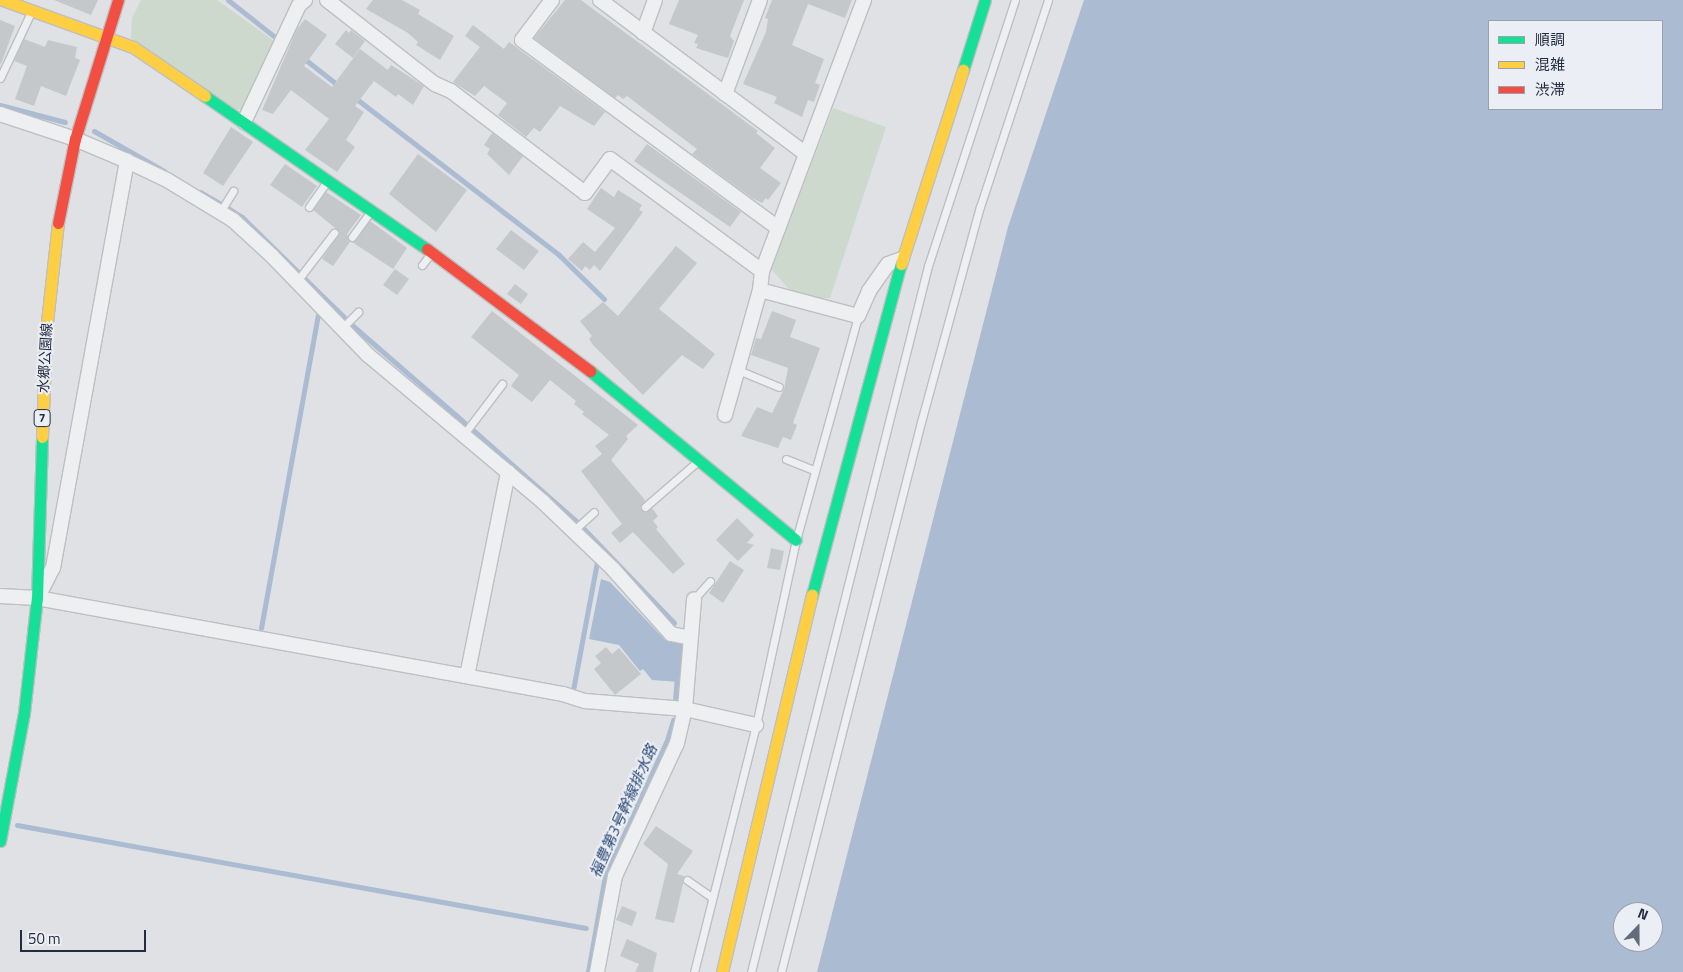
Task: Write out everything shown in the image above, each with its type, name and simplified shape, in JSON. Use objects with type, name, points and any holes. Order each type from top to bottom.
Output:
[{"type":"street","points":[[3,0],[105,34],[133,47],[433,250],[550,338],[796,540]]},
{"type":"street","name":"水郷公園線","points":[[0,841],[24,712],[38,598],[46,331],[60,210],[75,138],[105,34],[118,0]]},
{"type":"street","points":[[244,122],[299,6],[305,0]]},
{"type":"street","points":[[327,0],[435,84],[451,90],[585,193],[610,159],[762,271]]},
{"type":"street","points":[[552,0],[522,40],[778,228]]},
{"type":"street","points":[[600,0],[806,154]]},
{"type":"street","points":[[643,32],[655,0]]},
{"type":"street","points":[[725,416],[760,290],[762,271],[864,0]]},
{"type":"street","points":[[722,972],[815,584],[902,259],[985,0]]},
{"type":"street","points":[[725,94],[758,1]]},
{"type":"street","points":[[0,114],[75,138],[127,161],[167,180],[233,220],[297,281],[368,355],[464,434],[573,530],[671,634],[691,638]]},
{"type":"street","points":[[38,598],[53,568],[127,161]]},
{"type":"street","points":[[760,290],[858,316],[869,291],[888,264],[902,259]]},
{"type":"street","points":[[467,676],[508,472]]},
{"type":"street","points":[[0,596],[38,598],[564,694],[585,701],[685,709],[756,725]]},
{"type":"street","points":[[598,972],[615,876],[677,743],[685,709],[694,599]]},
{"type":"lane","points":[[751,972],[928,266],[1014,0]]},
{"type":"lane","points":[[781,972],[929,394],[980,207],[1048,0]]},
{"type":"lane","points":[[0,78],[32,9]]},
{"type":"lane","points":[[309,207],[328,179]]},
{"type":"lane","points":[[220,212],[233,191]]},
{"type":"lane","points":[[352,237],[372,209]]},
{"type":"lane","points":[[297,281],[334,233]]},
{"type":"lane","points":[[422,265],[433,250]]},
{"type":"lane","points":[[342,328],[358,312]]},
{"type":"lane","points":[[694,972],[710,897],[756,725],[796,540],[858,316]]},
{"type":"lane","points":[[738,370],[779,387]]},
{"type":"lane","points":[[464,434],[502,384]]},
{"type":"lane","points":[[786,459],[815,471]]},
{"type":"lane","points":[[645,507],[698,460]]},
{"type":"lane","points":[[573,530],[594,512]]},
{"type":"lane","points":[[694,599],[710,581]]},
{"type":"lane","points":[[687,880],[710,897]]},
{"type":"shaded area","points":[[141,0],[217,0],[274,41],[244,110],[235,109],[131,38],[132,18]]},
{"type":"shaded area","points":[[833,108],[886,127],[830,298],[813,298],[789,289],[771,269]]},
{"type":"water","points":[[1084,0],[1683,0],[1683,972],[817,972],[1008,227]]},
{"type":"water","points":[[601,579],[610,582],[665,640],[683,642],[680,682],[652,680],[643,669],[640,671],[619,645],[589,639]]},
{"type":"building","points":[[54,0],[98,0],[91,15]]},
{"type":"building","points":[[373,0],[402,0],[420,10],[418,14],[454,36],[440,60],[416,45],[418,42],[408,33],[366,9]]},
{"type":"building","points":[[565,0],[581,0],[758,131],[756,133],[775,148],[760,168],[781,183],[768,200],[766,198],[762,203],[752,198],[692,154],[697,149],[627,96],[623,99],[618,95],[615,98],[534,38]]},
{"type":"building","points":[[679,0],[744,0],[730,36],[734,41],[728,58],[696,48],[698,44],[694,43],[698,35],[669,24]]},
{"type":"building","points":[[772,0],[852,0],[845,18],[808,4],[792,45],[824,59],[815,83],[820,85],[814,102],[808,100],[802,117],[774,103],[777,97],[743,84],[766,32],[768,19],[765,18]]},
{"type":"building","points":[[305,19],[327,35],[304,66],[332,87],[360,49],[388,70],[391,65],[424,86],[413,105],[398,94],[396,97],[374,81],[355,106],[364,112],[346,140],[355,147],[337,172],[305,150],[329,119],[291,90],[273,114],[262,110],[297,29]]},
{"type":"building","points":[[0,20],[15,26],[1,64],[0,63]]},
{"type":"building","points":[[473,25],[504,49],[509,42],[605,112],[594,126],[560,106],[540,132],[534,128],[526,137],[498,115],[507,103],[484,86],[475,96],[453,82],[480,47],[465,36]]},
{"type":"building","points":[[346,30],[349,33],[351,30],[365,41],[353,58],[335,44]]},
{"type":"building","points":[[24,39],[45,47],[48,40],[77,47],[75,58],[80,60],[66,96],[41,86],[34,106],[15,99],[27,66],[14,61]]},
{"type":"building","points":[[231,127],[253,142],[223,186],[203,173]]},
{"type":"building","points":[[492,133],[523,156],[509,175],[487,154],[490,149],[484,145]]},
{"type":"building","points":[[647,144],[741,212],[730,227],[634,161]]},
{"type":"building","points":[[418,154],[467,190],[436,232],[389,194]]},
{"type":"building","points":[[285,164],[317,186],[302,207],[270,185]]},
{"type":"building","points":[[601,188],[614,197],[618,190],[642,205],[639,210],[643,212],[600,271],[594,265],[590,270],[585,266],[582,271],[568,259],[583,242],[595,252],[615,228],[587,209]]},
{"type":"building","points":[[326,192],[361,215],[347,234],[350,242],[333,266],[322,259],[340,232],[313,210]]},
{"type":"building","points":[[370,221],[407,248],[393,269],[352,242]]},
{"type":"building","points":[[511,230],[539,251],[524,270],[496,249]]},
{"type":"building","points":[[676,246],[697,263],[659,309],[715,354],[703,369],[682,355],[643,395],[593,345],[589,339],[592,336],[580,321],[603,302],[618,316]]},
{"type":"building","points":[[395,269],[409,279],[397,295],[383,285]]},
{"type":"building","points":[[515,284],[528,294],[521,304],[507,294]]},
{"type":"building","points":[[492,311],[638,425],[626,436],[628,439],[611,460],[645,500],[641,510],[646,512],[652,508],[658,516],[653,521],[658,527],[656,529],[685,564],[673,574],[633,532],[620,543],[611,533],[622,524],[581,471],[602,454],[595,446],[609,435],[582,414],[584,412],[574,404],[576,401],[550,380],[532,402],[511,386],[519,375],[471,337]]},
{"type":"building","points":[[772,311],[796,320],[790,337],[820,348],[793,423],[797,425],[791,440],[783,437],[778,448],[741,436],[757,407],[772,413],[784,389],[788,368],[751,355],[756,338],[761,339]]},
{"type":"building","points":[[737,518],[754,535],[747,543],[754,545],[738,561],[716,540]]},
{"type":"building","points":[[771,548],[784,551],[780,570],[767,568]]},
{"type":"building","points":[[730,561],[744,570],[723,603],[709,593]]},
{"type":"building","points":[[606,647],[612,654],[619,648],[641,674],[615,695],[594,669],[601,663],[595,656]]},
{"type":"building","points":[[656,826],[693,851],[677,874],[684,876],[674,923],[655,919],[668,864],[643,844]]},
{"type":"building","points":[[622,906],[637,912],[632,926],[616,920]]},
{"type":"building","points":[[627,939],[657,953],[653,972],[635,972],[639,964],[620,956]]},
{"type":"waterway","points":[[228,0],[275,37]]},
{"type":"waterway","points":[[302,57],[339,86]]},
{"type":"waterway","points":[[354,97],[559,255],[604,299]]},
{"type":"waterway","points":[[0,105],[65,122]]},
{"type":"waterway","points":[[94,131],[164,171]]},
{"type":"waterway","points":[[200,192],[221,204]]},
{"type":"waterway","points":[[228,208],[242,217],[299,273]]},
{"type":"waterway","points":[[305,279],[346,319]]},
{"type":"waterway","points":[[261,628],[318,315]]},
{"type":"waterway","points":[[353,326],[465,423]]},
{"type":"waterway","points":[[474,431],[576,521]]},
{"type":"waterway","points":[[584,529],[674,623]]},
{"type":"waterway","points":[[573,690],[597,562]]},
{"type":"waterway","points":[[675,700],[677,675]]},
{"type":"waterway","name":"福豊第3号幹線排水路","points":[[588,972],[605,876],[667,740],[673,720]]},
{"type":"waterway","points":[[17,825],[586,928]]},
{"type":"traffic: fast","points":[[963,70],[985,0]]},
{"type":"traffic: fast","points":[[205,96],[427,249]]},
{"type":"traffic: fast","points":[[812,595],[901,264]]},
{"type":"traffic: fast","points":[[590,371],[796,540]]},
{"type":"traffic: fast","points":[[0,841],[24,713],[37,598],[42,437]]},
{"type":"traffic: slow","points":[[3,0],[133,47],[205,96]]},
{"type":"traffic: slow","points":[[901,264],[963,70]]},
{"type":"traffic: slow","points":[[42,437],[46,331],[58,223]]},
{"type":"traffic: slow","points":[[722,972],[812,595]]},
{"type":"traffic: jam","points":[[58,223],[75,139],[118,0]]},
{"type":"traffic: jam","points":[[427,249],[590,371]]}]
